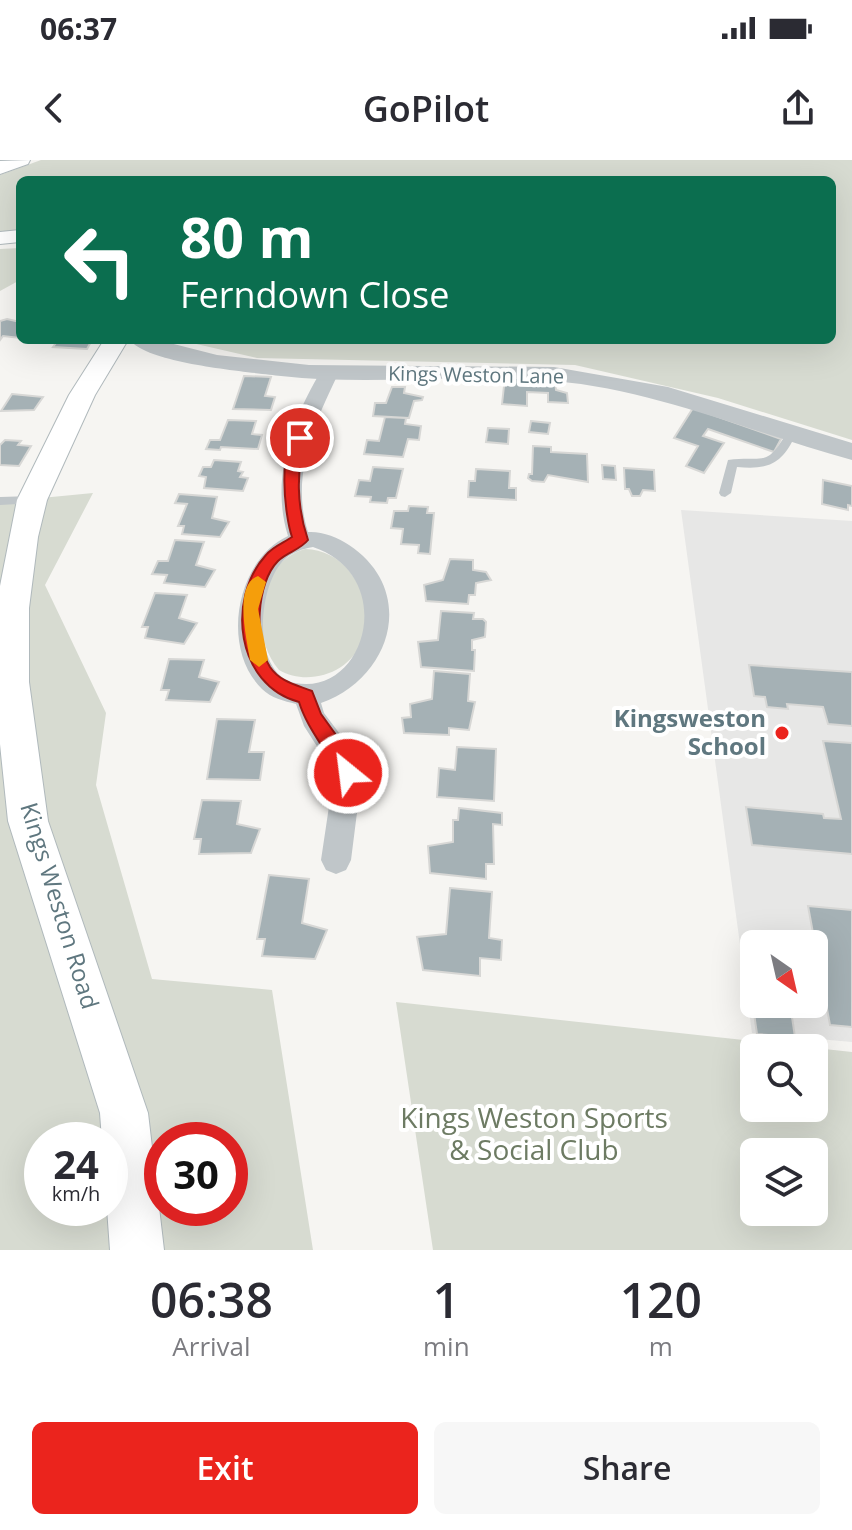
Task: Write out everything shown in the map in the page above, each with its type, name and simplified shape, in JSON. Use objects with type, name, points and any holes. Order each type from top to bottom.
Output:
[{"type":"main road","points":[[0,168],[21,160]]},
{"type":"main road","name":"Kings Weston Road","points":[[114,344],[82,395],[32,500],[23,537],[10,643],[11,682],[28,821],[124,1113],[137,1250]]},
{"type":"street","name":"Kings Weston Lane","points":[[149,344],[217,362],[330,372],[554,374],[668,394],[852,452]]},
{"type":"street","points":[[300,540],[294,520],[293,457],[307,418],[330,372]]},
{"type":"street","points":[[300,540],[323,541],[350,556],[368,575],[377,600],[376,636],[358,668],[344,682],[327,692],[306,696],[286,691],[262,670],[254,643],[250,609],[259,578],[272,557],[300,540]]},
{"type":"street","points":[[306,696],[313,718],[342,759],[348,773],[336,860]]},
{"type":"lane","points":[[725,493],[732,463],[758,465],[773,461],[783,452],[791,434]]},
{"type":"lane","points":[[0,501],[32,500]]},
{"type":"shaded area","name":"Kingsweston School","points":[[681,510],[852,521],[852,1042],[828,1040],[828,1034],[752,1033],[750,1018],[828,1018],[828,930],[740,930],[740,945]]},
{"type":"green space","points":[[41,160],[852,160],[852,440],[718,398],[575,365],[257,358],[196,344],[836,344],[836,176],[16,176],[16,231],[0,233],[0,175]]},
{"type":"green space","points":[[16,248],[16,282],[0,291],[0,249]]},
{"type":"green space","points":[[93,493],[45,585],[106,713],[96,785],[152,979],[272,990],[313,1250],[0,1250],[0,502]]},
{"type":"green space","points":[[305,549],[335,558],[347,568],[356,580],[365,609],[362,640],[356,651],[339,668],[315,677],[290,675],[279,670],[263,638],[261,619],[262,601],[276,568],[289,556]]},
{"type":"green space","name":"Kings Weston Sports & Social Club","points":[[396,1002],[740,1040],[740,1122],[828,1122],[828,1049],[852,1052],[852,1250],[433,1250]]},
{"type":"building","points":[[0,321],[16,321],[16,338],[3,336],[0,340]]},
{"type":"building","points":[[55,344],[90,344],[87,349],[53,347]]},
{"type":"building","points":[[244,376],[271,377],[265,396],[275,397],[271,410],[233,409]]},
{"type":"building","points":[[505,377],[555,380],[556,390],[567,393],[568,403],[548,402],[548,393],[527,392],[527,406],[502,404]]},
{"type":"building","points":[[392,387],[405,387],[404,393],[423,397],[414,401],[409,418],[373,416],[375,403],[386,403]]},
{"type":"building","points":[[12,394],[43,397],[34,410],[1,411]]},
{"type":"building","points":[[693,408],[781,439],[774,452],[708,429],[703,436],[724,443],[704,473],[686,466],[698,446],[674,438]]},
{"type":"building","points":[[385,417],[406,418],[405,424],[421,426],[419,440],[408,439],[403,457],[364,454],[367,440],[379,441]]},
{"type":"building","points":[[228,420],[256,421],[252,434],[262,435],[258,449],[206,449],[210,440],[220,440]]},
{"type":"building","points":[[531,421],[550,423],[548,434],[529,432]]},
{"type":"building","points":[[488,428],[509,429],[508,444],[486,442]]},
{"type":"building","points":[[5,440],[21,441],[18,445],[31,446],[19,466],[0,465],[0,445]]},
{"type":"building","points":[[533,446],[551,447],[551,452],[587,454],[588,482],[548,475],[544,482],[532,481],[528,478],[532,474]]},
{"type":"building","points":[[214,460],[241,462],[238,471],[243,472],[240,477],[248,478],[243,491],[204,488],[206,477],[199,476],[203,467],[211,467]]},
{"type":"building","points":[[602,465],[615,466],[616,480],[603,479]]},
{"type":"building","points":[[373,467],[403,469],[396,498],[388,498],[387,503],[370,502],[371,497],[355,496],[359,480],[370,481]]},
{"type":"building","points":[[624,468],[654,470],[655,491],[643,490],[640,496],[632,496],[629,489],[625,489]]},
{"type":"building","points":[[476,469],[510,471],[509,488],[516,488],[516,500],[468,497],[469,481],[475,481]]},
{"type":"building","points":[[823,480],[852,486],[852,506],[848,505],[848,510],[822,504]]},
{"type":"building","points":[[179,494],[217,497],[212,518],[229,522],[220,537],[182,534],[184,526],[178,526],[187,504],[175,503]]},
{"type":"building","points":[[409,506],[428,507],[427,513],[434,513],[430,554],[418,553],[419,545],[401,544],[403,529],[391,528],[394,511],[408,511]]},
{"type":"building","points":[[175,540],[204,542],[196,565],[215,570],[205,587],[164,583],[167,575],[152,574],[158,561],[168,561]]},
{"type":"building","points":[[450,559],[473,560],[473,570],[486,572],[491,580],[476,583],[475,595],[469,595],[468,604],[426,601],[424,585],[443,580]]},
{"type":"building","points":[[155,593],[187,595],[179,618],[197,623],[184,644],[145,638],[148,627],[142,627]]},
{"type":"building","points":[[441,611],[474,613],[473,619],[486,622],[485,637],[472,640],[474,671],[421,667],[418,642],[438,640]]},
{"type":"building","points":[[169,659],[204,660],[199,677],[219,682],[210,702],[166,700],[169,690],[161,690]]},
{"type":"building","points":[[749,665],[852,672],[852,726],[828,724],[823,707],[787,704],[788,709],[767,707],[765,697],[754,696]]},
{"type":"building","points":[[434,671],[470,674],[468,701],[475,702],[469,730],[449,728],[449,735],[404,733],[402,718],[411,717],[410,704],[432,699]]},
{"type":"building","points":[[217,719],[255,720],[249,752],[264,752],[260,780],[207,779]]},
{"type":"building","points":[[823,741],[852,743],[852,854],[752,845],[746,807],[823,814],[824,818],[841,819]]},
{"type":"building","points":[[457,747],[496,749],[494,801],[437,797],[439,768],[455,770]]},
{"type":"building","points":[[202,800],[241,801],[237,824],[260,829],[251,853],[199,854],[201,839],[194,839]]},
{"type":"building","points":[[459,808],[502,813],[502,825],[493,824],[494,864],[486,864],[486,879],[430,873],[428,846],[453,842],[453,820],[458,820]]},
{"type":"building","points":[[269,875],[309,879],[302,923],[327,930],[315,959],[262,956],[265,939],[257,939]]},
{"type":"building","points":[[450,888],[492,892],[489,938],[502,940],[501,960],[480,958],[480,976],[423,970],[417,937],[446,934]]},
{"type":"building","points":[[808,906],[852,910],[852,1027],[830,1025],[828,930],[812,930]]},
{"type":"building","points":[[755,1018],[792,1018],[795,1034],[757,1034]]},
{"type":"slow traffic","points":[[258,582],[250,609],[259,660]]},
{"type":"place","name":"Kingsweston School","points":[[782,733]]},
{"type":"route","points":[[300,438],[293,457],[293,498],[294,520],[300,540],[272,557],[259,578],[250,609],[254,643],[262,670],[272,681],[286,691],[306,696],[313,718],[342,759],[348,773]]}]
